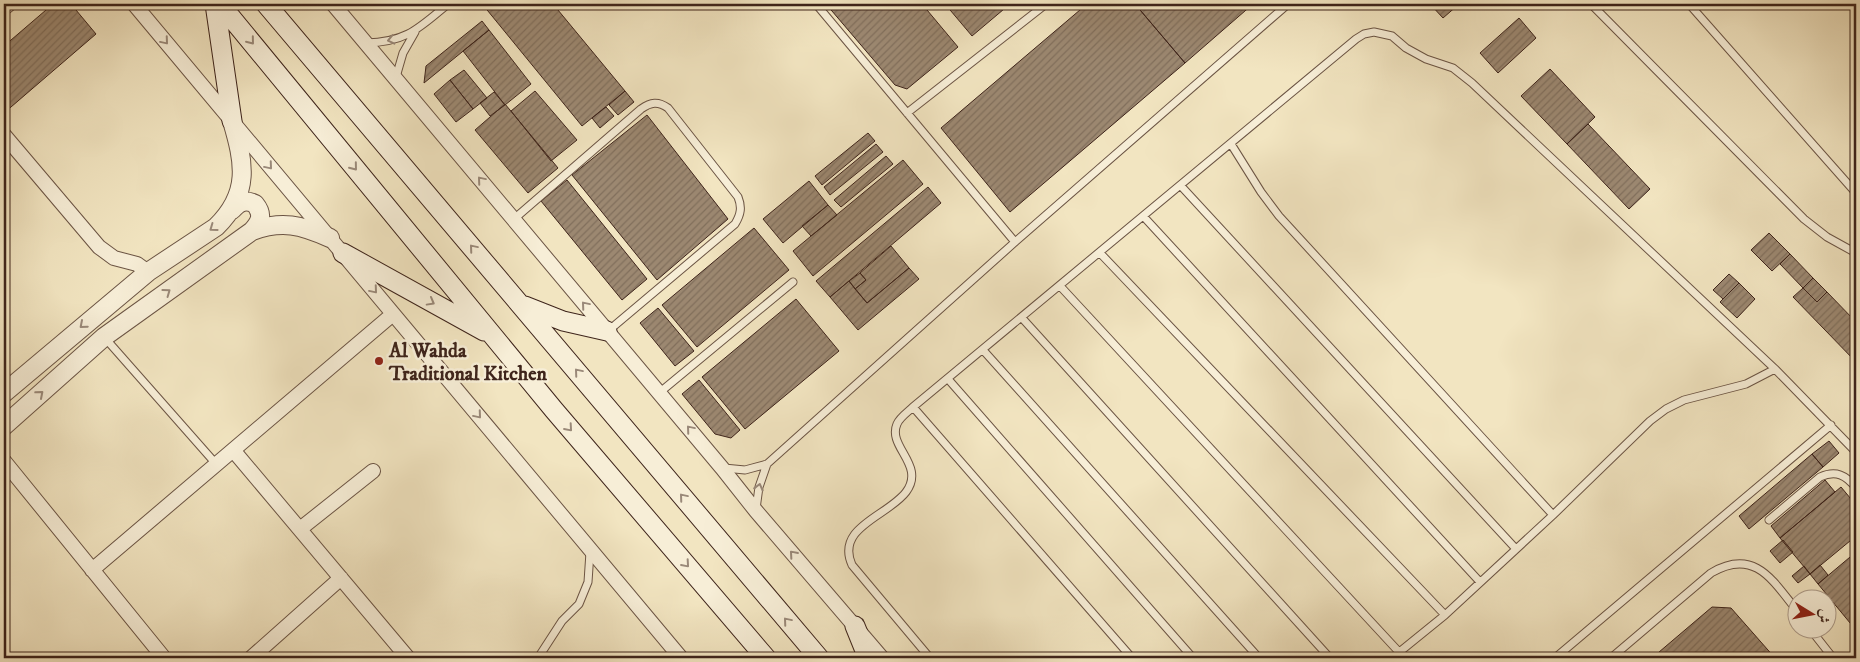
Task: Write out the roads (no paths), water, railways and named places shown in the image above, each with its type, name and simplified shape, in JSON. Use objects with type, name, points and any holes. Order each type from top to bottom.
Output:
[{"type":"main road","points":[[216,4],[232,121]]},
{"type":"main road","points":[[220,4],[560,418],[766,658]]},
{"type":"main road","points":[[266,4],[819,658]]},
{"type":"main road","points":[[343,253],[492,335]]},
{"type":"main road","points":[[520,304],[563,321],[607,331]]},
{"type":"main road","points":[[731,617],[750,658]]},
{"type":"main road","points":[[855,626],[868,658]]},
{"type":"street","points":[[4,8],[9,4]]},
{"type":"street","points":[[134,4],[682,658]]},
{"type":"street","points":[[333,4],[396,77],[756,511],[882,658]]},
{"type":"street","points":[[232,121],[240,149],[243,174],[232,210]]},
{"type":"street","points":[[4,136],[99,247],[114,258],[137,264],[148,272]]},
{"type":"street","points":[[4,394],[148,272],[216,226],[240,203],[245,201],[255,204],[261,213],[261,218],[259,224],[252,231],[104,338],[4,426]]},
{"type":"street","points":[[252,231],[274,225],[291,225],[307,228],[330,238]]},
{"type":"street","points":[[92,570],[393,314]]},
{"type":"street","points":[[233,450],[408,658]]},
{"type":"street","points":[[4,461],[164,658]]},
{"type":"street","points":[[300,529],[373,471]]},
{"type":"street","points":[[251,658],[341,578]]},
{"type":"lane","points":[[366,43],[396,39],[415,31],[448,4]]},
{"type":"lane","points":[[816,4],[1015,242]]},
{"type":"lane","points":[[908,113],[1046,4]]},
{"type":"lane","points":[[722,468],[745,470],[767,464],[1015,242],[1288,4]]},
{"type":"lane","points":[[1591,4],[1804,219],[1827,237],[1856,253]]},
{"type":"lane","points":[[1690,4],[1856,193]]},
{"type":"lane","points":[[396,77],[403,53],[415,31]]},
{"type":"lane","points":[[930,658],[852,565],[848,550],[853,535],[901,497],[909,487],[911,468],[898,443],[896,430],[901,418],[1364,34],[1374,32],[1392,36],[1406,48],[1426,59],[1453,68],[1472,83],[1775,369],[1856,452]]},
{"type":"lane","points":[[514,219],[641,109],[652,103],[663,104],[668,108],[738,197],[740,204],[739,218],[735,224],[607,331]]},
{"type":"lane","points":[[1231,144],[1261,192],[1279,216],[1553,515]]},
{"type":"lane","points":[[1181,186],[1516,549]]},
{"type":"lane","points":[[1144,217],[1480,582]]},
{"type":"lane","points":[[1100,253],[1445,615]]},
{"type":"lane","points":[[659,393],[793,282]]},
{"type":"lane","points":[[1060,286],[1399,652]]},
{"type":"lane","points":[[1022,318],[1330,658]]},
{"type":"lane","points":[[104,338],[217,464]]},
{"type":"lane","points":[[983,350],[1259,658]]},
{"type":"lane","points":[[1392,658],[1445,615],[1553,515],[1650,421],[1666,409],[1684,400],[1746,384],[1775,369]]},
{"type":"lane","points":[[948,379],[1193,658]]},
{"type":"lane","points":[[913,407],[1132,658]]},
{"type":"lane","points":[[1555,658],[1831,425]]},
{"type":"lane","points":[[756,511],[759,486],[767,464]]},
{"type":"lane","points":[[1770,520],[1820,477],[1827,474],[1841,474],[1856,488]]},
{"type":"lane","points":[[538,658],[562,621],[579,604],[588,582],[589,547]]},
{"type":"lane","points":[[1611,658],[1711,573],[1723,566],[1737,563],[1751,565],[1764,572],[1788,600]]},
{"type":"lane","points":[[1819,640],[1833,658]]},
{"type":"place","name":"Al Wahda Traditional Kitchen","points":[[379,361]]}]
